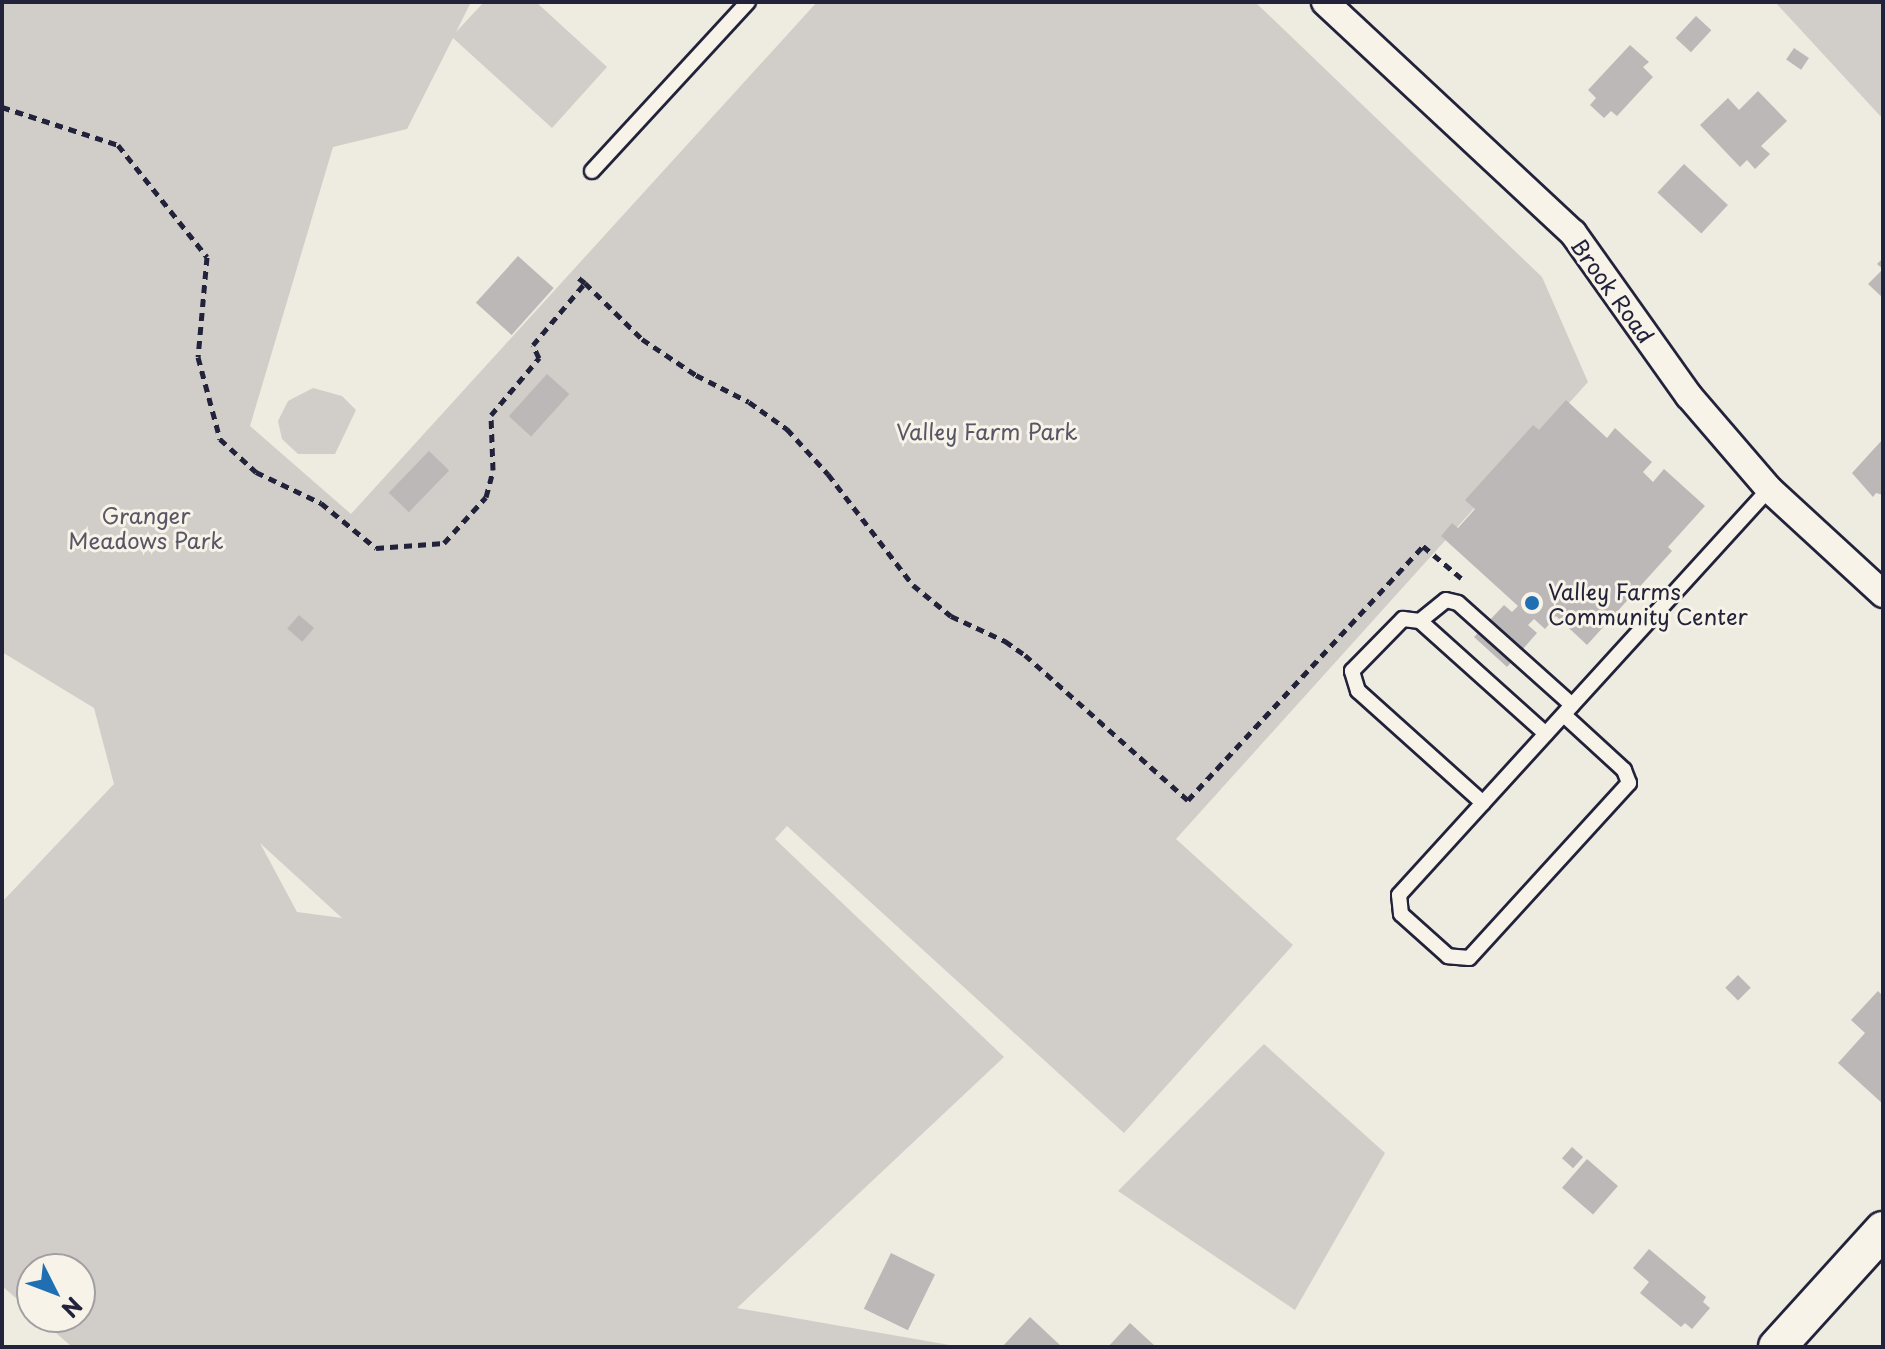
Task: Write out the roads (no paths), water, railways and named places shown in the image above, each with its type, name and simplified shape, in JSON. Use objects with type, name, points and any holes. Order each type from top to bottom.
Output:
[{"type":"street","name":"Brook Road","points":[[1325,2],[1573,233],[1689,396],[1769,489],[1883,594]]},
{"type":"street","points":[[1777,1347],[1883,1230]]},
{"type":"lane","points":[[592,171],[748,2]]},
{"type":"lane","points":[[1420,621],[1446,600],[1458,603],[1568,710],[1624,770],[1629,783],[1469,958],[1448,956],[1401,914],[1399,895],[1568,710],[1769,489]]},
{"type":"lane","points":[[1483,803],[1358,691],[1352,671],[1403,619],[1420,621],[1546,734]]},
{"type":"place","name":"Valley Farms Community Center","points":[[1532,603]]},
{"type":"park label","name":"Valley Farm Park","points":[[987,431]]},
{"type":"park label","name":"Granger Meadows Park","points":[[146,526]]}]
